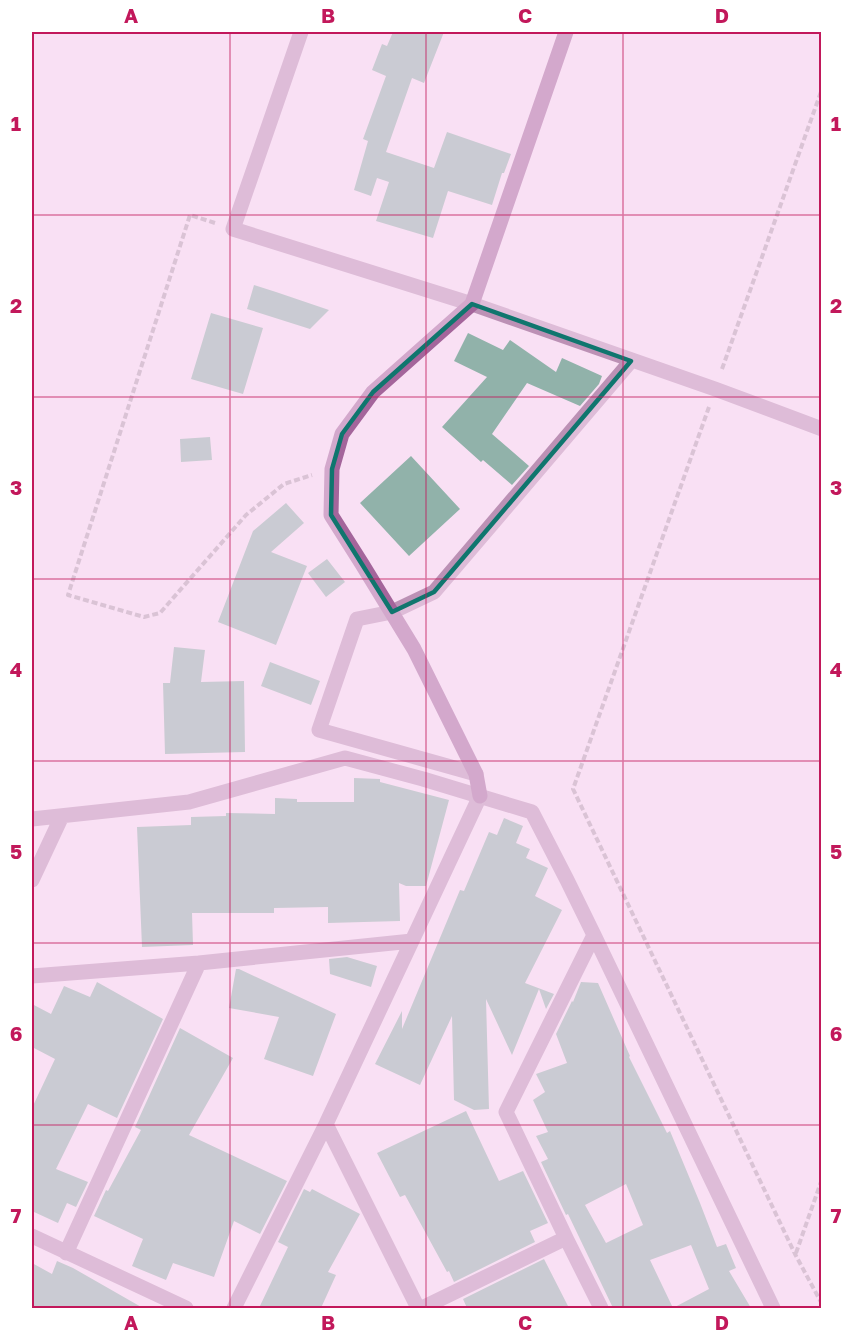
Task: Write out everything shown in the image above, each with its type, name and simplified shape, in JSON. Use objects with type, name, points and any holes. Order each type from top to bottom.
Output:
[{"type":"street","points":[[301,32],[233,228],[472,304],[822,429]]},
{"type":"street","points":[[234,1308],[326,1124],[480,796],[476,774],[414,649],[331,515],[332,469],[342,434],[373,392],[472,304],[566,32]]},
{"type":"street","points":[[476,774],[319,730],[357,619],[392,612],[434,592],[632,361]]},
{"type":"street","points":[[32,819],[189,802],[345,758],[532,812],[594,935],[772,1308]]},
{"type":"street","points":[[32,880],[62,816]]},
{"type":"street","points":[[594,935],[506,1112],[600,1308]]},
{"type":"street","points":[[32,976],[199,963],[412,942]]},
{"type":"street","points":[[66,1253],[199,963]]},
{"type":"street","points":[[326,1124],[417,1308]]},
{"type":"street","points":[[32,1236],[186,1308]]},
{"type":"street","points":[[423,1308],[566,1238]]},
{"type":"path","points":[[822,88],[573,789],[795,1254],[822,1304]]},
{"type":"path","points":[[233,228],[190,215],[68,595],[144,616],[160,613],[246,515],[284,484],[332,469]]},
{"type":"path","points":[[795,1254],[822,1179]]},
{"type":"highlighted area","points":[[472,304],[631,361],[434,592],[392,612],[331,515],[332,469],[342,434],[373,392]]},
{"type":"building","points":[[393,32],[444,32],[424,83],[412,78],[386,152],[434,168],[447,132],[511,154],[504,173],[502,173],[492,205],[448,191],[433,238],[376,221],[389,182],[377,178],[371,196],[354,190],[368,141],[363,139],[386,76],[372,70],[382,44],[387,46]]},
{"type":"building","points":[[254,285],[329,310],[310,329],[247,309]]},
{"type":"building","points":[[211,313],[263,328],[243,394],[191,379]]},
{"type":"building","points":[[468,333],[503,350],[510,340],[556,372],[562,358],[602,376],[599,384],[580,406],[527,383],[492,434],[529,466],[512,485],[483,460],[481,462],[442,427],[487,377],[454,361]]},
{"type":"building","points":[[210,437],[212,460],[181,462],[180,439]]},
{"type":"building","points":[[411,456],[460,509],[409,556],[360,503]]},
{"type":"building","points":[[286,503],[304,523],[271,552],[307,566],[276,645],[218,622],[253,531]]},
{"type":"building","points":[[327,559],[345,582],[326,597],[308,573]]},
{"type":"building","points":[[174,647],[205,650],[201,682],[244,681],[245,752],[165,754],[163,683],[170,683]]},
{"type":"building","points":[[270,662],[320,681],[311,705],[261,686]]},
{"type":"building","points":[[354,778],[380,779],[380,782],[449,800],[426,886],[406,886],[399,883],[400,921],[328,923],[328,907],[274,908],[274,913],[192,913],[193,945],[142,947],[137,827],[191,825],[191,817],[226,816],[226,813],[275,814],[275,798],[297,799],[297,802],[354,802]]},
{"type":"building","points":[[504,818],[523,826],[516,843],[530,849],[526,858],[548,868],[535,896],[562,910],[525,983],[554,994],[546,1009],[539,989],[512,1055],[486,999],[489,1109],[474,1110],[454,1100],[452,1016],[420,1085],[375,1064],[402,1011],[402,1029],[460,890],[464,891],[489,832],[497,835]]},
{"type":"building","points":[[347,957],[377,966],[371,987],[330,974],[329,959]]},
{"type":"building","points":[[236,969],[336,1014],[313,1076],[264,1059],[279,1017],[229,1008]]},
{"type":"building","points":[[97,982],[163,1019],[117,1118],[88,1104],[56,1169],[88,1182],[76,1207],[67,1203],[58,1223],[34,1212],[32,1217],[32,1108],[55,1059],[32,1047],[32,1004],[51,1014],[64,986],[90,997]]},
{"type":"building","points":[[581,982],[598,983],[629,1057],[667,1133],[670,1131],[717,1247],[726,1244],[736,1268],[729,1271],[751,1308],[673,1308],[613,1308],[541,1162],[548,1159],[536,1136],[548,1132],[533,1100],[545,1092],[536,1074],[567,1063],[556,1034]],"holes":[[[626,1184],[643,1225],[606,1243],[585,1205]],[[691,1245],[709,1289],[673,1308],[650,1260]]]},
{"type":"building","points":[[180,1028],[233,1058],[189,1135],[287,1181],[260,1234],[234,1221],[214,1277],[173,1263],[166,1280],[132,1266],[143,1239],[94,1216],[106,1190],[108,1191],[141,1130],[135,1127]]},
{"type":"building","points":[[466,1111],[499,1181],[523,1171],[548,1223],[530,1231],[535,1242],[454,1282],[405,1195],[400,1197],[377,1153]]},
{"type":"building","points":[[304,1189],[310,1192],[312,1189],[360,1214],[328,1272],[336,1275],[321,1308],[259,1308],[288,1247],[278,1242]]},
{"type":"building","points":[[544,1259],[569,1308],[467,1308],[463,1299]]},
{"type":"building","points":[[57,1261],[143,1308],[32,1308],[32,1263],[52,1274]]}]
